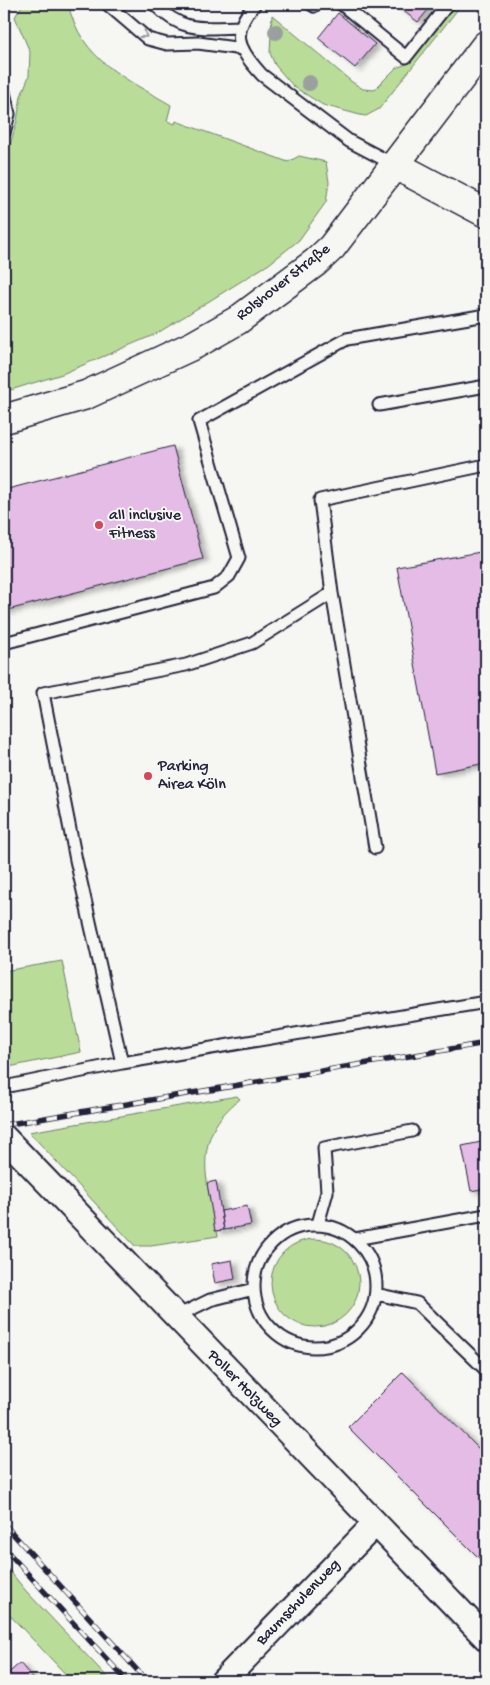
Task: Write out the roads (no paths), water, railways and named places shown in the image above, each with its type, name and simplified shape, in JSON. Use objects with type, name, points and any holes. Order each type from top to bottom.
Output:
[{"type":"street","name":"Rolshover Straße","points":[[4,419],[86,395],[194,345],[238,320],[316,262],[332,247],[486,45]]},
{"type":"street","points":[[395,165],[486,213]]},
{"type":"street","name":"Poller Holzweg","points":[[4,1138],[486,1638]]},
{"type":"street","name":"Baumschulenweg","points":[[223,1681],[375,1524]]},
{"type":"lane","points":[[107,4],[148,39],[167,44],[198,43],[243,49]]},
{"type":"lane","points":[[154,4],[170,19],[193,28],[239,27]]},
{"type":"lane","points":[[255,4],[239,27],[243,49],[250,62],[262,75],[349,141],[395,165]]},
{"type":"lane","points":[[311,4],[314,6],[316,4]]},
{"type":"lane","points":[[341,4],[406,57],[448,4]]},
{"type":"lane","points":[[4,92],[9,114],[4,133]]},
{"type":"lane","points":[[4,643],[214,588],[229,576],[239,558],[199,421],[347,339],[486,315]]},
{"type":"lane","points":[[379,405],[486,386]]},
{"type":"lane","points":[[375,848],[332,593],[320,500],[486,465]]},
{"type":"lane","points":[[122,1063],[76,860],[43,693],[186,664],[252,643],[332,593]]},
{"type":"lane","points":[[4,1087],[122,1063],[486,1002]]},
{"type":"lane","points":[[318,1224],[327,1192],[324,1148],[412,1131]]},
{"type":"lane","points":[[355,1239],[486,1215]]},
{"type":"lane","points":[[318,1224],[338,1228],[355,1239],[368,1255],[376,1274],[376,1294],[370,1313],[358,1330],[342,1341],[323,1347],[303,1346],[284,1339],[268,1326],[258,1309],[254,1289],[256,1269],[264,1250],[274,1240],[297,1227],[318,1224]]},
{"type":"lane","points":[[175,1317],[210,1300],[254,1289]]},
{"type":"lane","points":[[376,1294],[417,1302],[486,1370]]},
{"type":"railway","points":[[4,1125],[486,1043]]},
{"type":"railway","points":[[4,1524],[147,1681]]},
{"type":"railway","points":[[4,1548],[127,1681]]},
{"type":"place","name":"all inclusive Fitness","points":[[99,525]]},
{"type":"place","name":"Parking Airea Köln","points":[[148,776]]}]
